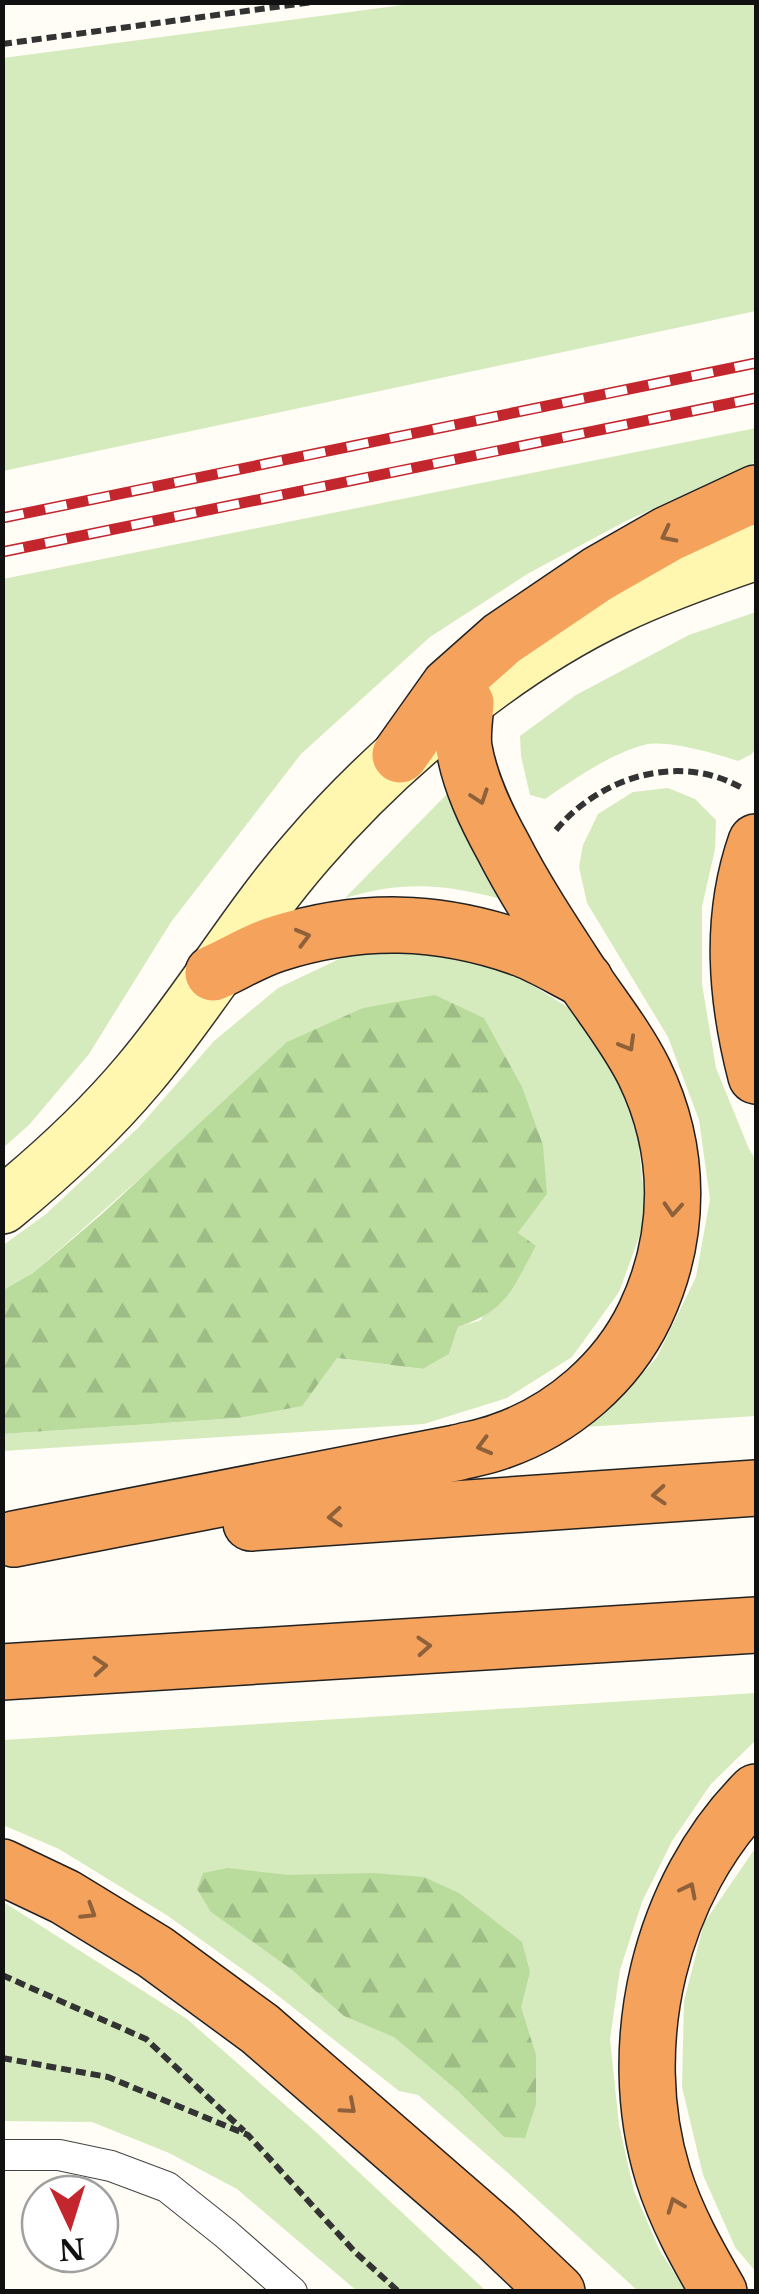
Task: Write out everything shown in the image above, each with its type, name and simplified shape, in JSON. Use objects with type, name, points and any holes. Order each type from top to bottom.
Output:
[{"type":"highway","points":[[400,755],[449,686],[502,640],[598,574],[668,534],[756,493]]},
{"type":"highway","points":[[8,1540],[500,1442],[541,1423],[578,1398],[611,1366],[638,1330],[657,1289],[670,1246],[672,1156],[661,1112],[620,1030],[524,887],[482,808],[464,746],[466,702]]},
{"type":"highway","points":[[756,842],[740,912],[737,967],[743,1022],[756,1076]]},
{"type":"highway","points":[[213,974],[272,945],[335,928],[400,924],[464,931],[527,950],[584,980]]},
{"type":"highway","points":[[8,1540],[756,1488]]},
{"type":"highway","points":[[2,1672],[756,1625]]},
{"type":"highway","points":[[720,2292],[686,2234],[662,2174],[650,2109],[648,2044],[656,1978],[676,1916],[705,1858],[756,1792]]},
{"type":"highway","points":[[2,1868],[65,1897],[155,1952],[260,2030],[558,2292]]},
{"type":"main road","points":[[2,1206],[50,1167],[127,1087],[305,854],[400,755],[466,702],[552,642],[614,608],[756,552]]},
{"type":"main road","points":[[695,573],[756,565]]},
{"type":"lane","points":[[2,2155],[58,2155],[111,2166],[168,2187],[292,2292]]},
{"type":"path","points":[[2,44],[312,2]]},
{"type":"path","points":[[524,887],[546,842],[564,820],[609,786],[649,772],[692,772],[745,790]]},
{"type":"path","points":[[2,1974],[146,2039],[248,2135],[355,2252],[400,2292]]},
{"type":"path","points":[[2,2058],[108,2077],[248,2135]]},
{"type":"green space","points":[[418,3],[756,3],[756,311],[3,471],[3,58]]},
{"type":"green space","points":[[756,428],[756,462],[626,521],[529,573],[430,637],[301,754],[171,922],[89,1054],[29,1125],[3,1148],[3,579]]},
{"type":"green space","points":[[756,612],[756,747],[752,754],[738,761],[678,746],[644,745],[605,761],[545,799],[530,795],[520,736],[576,695],[689,635]]},
{"type":"green space","points":[[668,788],[695,799],[716,820],[715,849],[702,907],[702,984],[716,1068],[756,1160],[756,1416],[584,1427],[621,1398],[657,1357],[696,1277],[710,1199],[699,1120],[668,1037],[587,903],[579,867],[583,845],[598,814],[633,792]]},
{"type":"green space","points":[[448,793],[505,900],[425,886],[387,888],[345,898]]},
{"type":"green space","points":[[421,945],[495,962],[569,1008],[611,1062],[638,1136],[646,1218],[619,1292],[572,1357],[507,1398],[424,1424],[3,1451],[3,1434],[238,1418],[337,1358],[423,1369],[449,1354],[458,1327],[481,1320],[518,1233],[547,1194],[182,1141],[33,1273],[3,1290],[2,1246],[46,1214],[139,1127],[214,1041],[278,988],[352,953]]},
{"type":"green space","points":[[435,995],[484,1018],[522,1087],[543,1145],[547,1194],[518,1233],[536,1246],[507,1296],[488,1313],[458,1327],[449,1354],[423,1369],[337,1358],[302,1406],[238,1418],[3,1434],[3,1290],[33,1273],[103,1213],[287,1042],[363,1008]]},
{"type":"green space","points":[[756,1693],[756,1740],[711,1784],[672,1841],[642,1902],[620,1970],[610,2039],[619,2125],[634,2191],[660,2251],[686,2291],[638,2291],[418,2095],[399,2091],[267,1987],[168,1916],[59,1849],[3,1825],[3,1740]]},
{"type":"green space","points":[[756,1847],[756,2272],[735,2247],[703,2175],[682,2087],[684,2001],[704,1923]]},
{"type":"green space","points":[[228,1868],[288,1875],[373,1873],[424,1877],[459,1893],[522,1942],[530,1972],[521,2007],[536,2055],[536,2104],[525,2138],[504,2137],[457,2090],[394,2037],[344,2016],[291,1969],[211,1912],[197,1889],[203,1873]]},
{"type":"green space","points":[[2,1901],[187,2019],[317,2133],[486,2291],[357,2291],[237,2189],[169,2153],[92,2122],[3,2121]]},
{"type":"railway","points":[[2,518],[756,363]]},
{"type":"railway","points":[[2,552],[756,398]]}]
